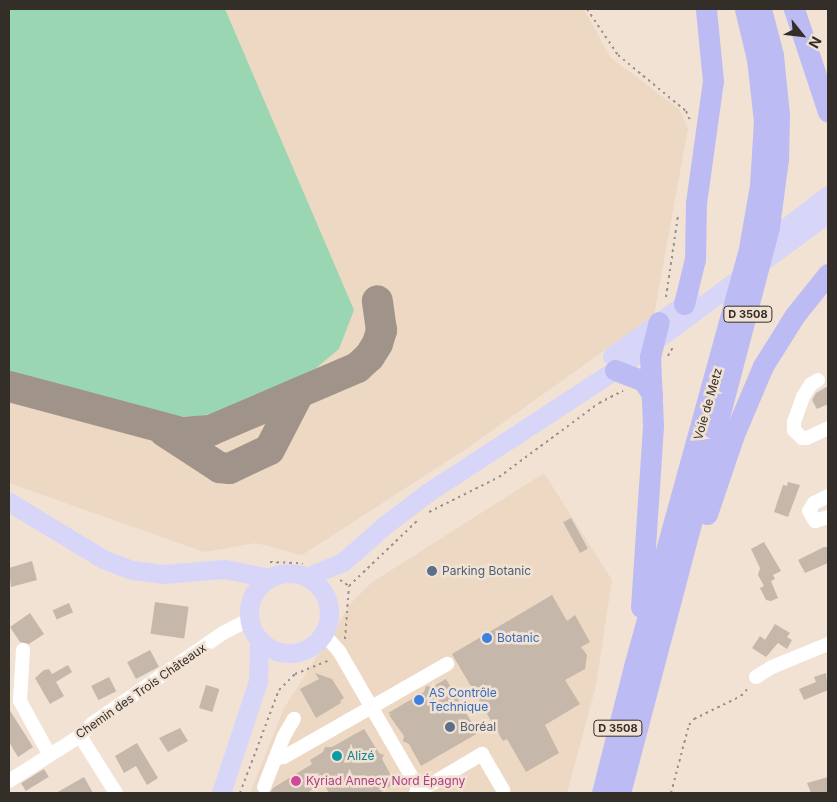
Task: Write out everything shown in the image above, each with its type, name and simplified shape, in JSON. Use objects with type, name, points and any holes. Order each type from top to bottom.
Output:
[{"type":"highway","points":[[684,304],[695,259],[696,203],[713,81],[706,9]]},
{"type":"highway","name":"Voie de Metz","points":[[602,793],[635,662],[727,334],[757,207],[763,151],[762,97],[754,44],[745,9]]},
{"type":"highway","name":"Voie de Metz","points":[[620,793],[769,227],[778,159],[779,115],[773,55],[761,9]]},
{"type":"highway","points":[[794,9],[828,112]]},
{"type":"highway","points":[[629,754],[733,437],[751,391],[787,327],[828,274]]},
{"type":"highway","points":[[635,662],[645,576],[652,394],[651,344],[662,319]]},
{"type":"highway","points":[[615,370],[643,382],[652,394]]},
{"type":"main road","points":[[490,450],[828,195]]},
{"type":"main road","points":[[326,597],[344,562],[395,516],[490,450],[615,370],[828,213]]},
{"type":"main road","points":[[9,502],[103,559],[132,570],[164,574],[268,570],[288,573],[344,562]]},
{"type":"main road","points":[[221,793],[258,681],[259,640],[250,620],[251,600],[268,570]]},
{"type":"main road","points":[[259,640],[279,652],[291,653],[310,648],[324,634],[329,609],[326,597],[307,570]]},
{"type":"main road","points":[[232,571],[251,600]]},
{"type":"main road","points":[[258,681],[291,653]]},
{"type":"street","points":[[818,380],[811,384],[803,397],[794,422],[794,430],[802,438],[807,438],[828,428]]},
{"type":"street","points":[[828,496],[814,503],[809,511],[815,521],[828,518]]},
{"type":"street","name":"Chemin des Trois Châteaux","points":[[9,781],[80,736],[93,723],[215,638],[250,620]]},
{"type":"street","points":[[324,634],[339,651],[368,706],[419,793],[482,754],[504,790]]},
{"type":"street","points":[[756,677],[772,667],[828,644]]},
{"type":"street","points":[[23,650],[20,701],[49,754]]},
{"type":"street","points":[[275,759],[284,757],[368,706],[447,664]]},
{"type":"street","points":[[264,787],[294,719]]},
{"type":"street","points":[[80,736],[116,793]]},
{"type":"path","points":[[587,9],[618,55],[686,111],[694,127]]},
{"type":"path","points":[[662,319],[679,211]]},
{"type":"path","points":[[342,646],[347,631],[349,586],[371,562],[428,512],[499,477],[599,403],[630,388]]},
{"type":"path","points":[[268,570],[290,560],[307,570]]},
{"type":"path","points":[[240,793],[279,690],[295,674],[331,659]]},
{"type":"path","points":[[671,793],[689,725],[694,719],[741,696],[756,677]]},
{"type":"shaded area","points":[[9,9],[584,9],[610,57],[680,110],[688,128],[654,315],[469,447],[302,555],[256,543],[204,552],[9,483]]},
{"type":"shaded area","points":[[544,473],[612,580],[596,685],[567,793],[250,793],[284,708],[352,602],[371,583]]},
{"type":"green space","points":[[9,9],[225,9],[354,310],[339,349],[315,369],[224,411],[196,417],[163,415],[9,372]]},
{"type":"building","points":[[828,386],[828,404],[817,409],[812,400],[816,393]]},
{"type":"building","points":[[788,482],[800,485],[788,517],[774,512],[783,485],[787,486]]},
{"type":"building","points":[[571,518],[588,549],[580,553],[563,522]]},
{"type":"building","points":[[764,542],[781,571],[773,575],[775,579],[771,581],[778,598],[771,601],[766,600],[760,588],[764,586],[758,575],[760,568],[751,549]]},
{"type":"building","points":[[824,547],[828,547],[828,563],[805,573],[798,560]]},
{"type":"building","points":[[32,561],[37,580],[11,587],[9,568]]},
{"type":"building","points":[[552,595],[567,621],[575,615],[590,642],[581,647],[587,655],[585,669],[565,680],[580,704],[545,725],[559,753],[526,772],[507,739],[503,741],[452,654]]},
{"type":"building","points":[[155,602],[189,607],[184,638],[151,634]]},
{"type":"building","points":[[69,603],[73,612],[57,619],[53,610]]},
{"type":"building","points":[[30,613],[44,634],[29,644],[20,642],[10,627]]},
{"type":"building","points":[[775,624],[790,633],[787,637],[792,640],[787,649],[778,643],[766,657],[752,648],[760,636],[765,640]]},
{"type":"building","points":[[150,650],[159,667],[136,679],[127,662]]},
{"type":"building","points":[[68,665],[72,672],[56,682],[64,696],[50,704],[35,678],[44,670],[49,669],[52,674]]},
{"type":"building","points":[[315,673],[332,679],[344,698],[340,701],[341,703],[316,718],[300,689],[319,679]]},
{"type":"building","points":[[826,673],[828,690],[804,700],[799,689],[816,682],[814,677]]},
{"type":"building","points":[[109,677],[116,691],[98,700],[91,686]]},
{"type":"building","points":[[446,679],[478,733],[421,766],[409,744],[403,741],[404,736],[389,715],[392,714],[388,713],[424,692],[426,686],[432,687]]},
{"type":"building","points":[[206,685],[219,689],[212,712],[199,708]]},
{"type":"building","points":[[9,709],[33,747],[18,757],[9,742]]},
{"type":"building","points":[[180,728],[188,741],[168,752],[159,738]]},
{"type":"building","points":[[364,729],[379,753],[384,755],[382,759],[395,783],[379,793],[329,793],[323,783],[307,793],[270,793],[273,788],[312,764],[310,760],[323,752],[325,747],[332,747]]},
{"type":"building","points":[[137,743],[158,778],[147,785],[136,766],[124,773],[115,756]]},
{"type":"building","points":[[44,769],[49,777],[26,791],[21,783]]},
{"type":"building","points":[[84,777],[93,793],[56,793]]},
{"type":"building","points":[[828,777],[828,793],[811,793],[807,783]]},
{"type":"taxiway","points":[[9,386],[181,432],[210,430],[357,367],[369,356],[377,343],[381,330],[377,300]]},
{"type":"taxiway","points":[[164,431],[219,467],[229,468],[269,449],[298,393]]},
{"type":"place","name":"Parking Botanic","points":[[432,571]]},
{"type":"place","name":"Botanic","points":[[487,638]]},
{"type":"place","name":"AS Contrôle Technique","points":[[419,700]]},
{"type":"place","name":"Boréal","points":[[450,727]]},
{"type":"place","name":"Alizé","points":[[337,756]]},
{"type":"place","name":"Kyriad Annecy Nord Épagny","points":[[296,781]]}]
